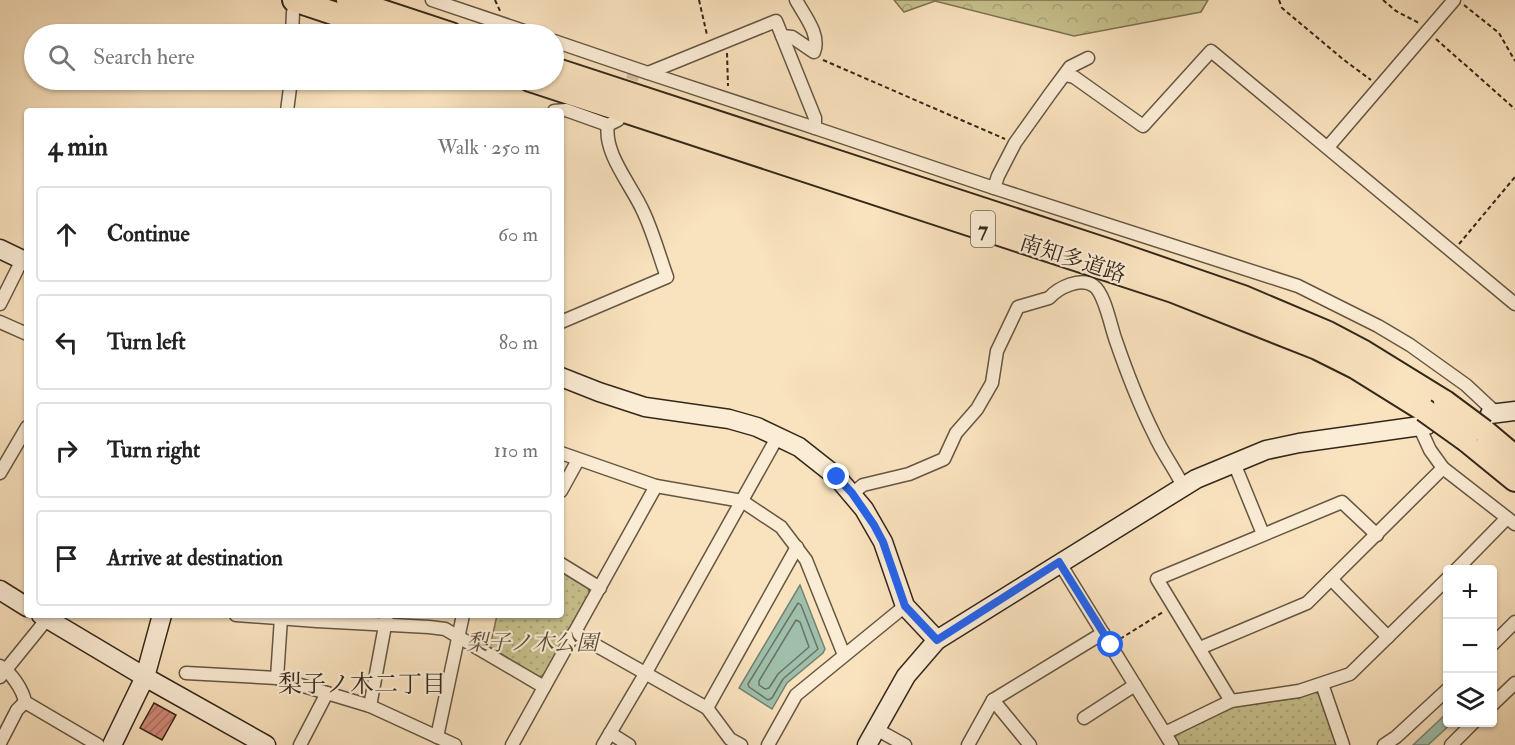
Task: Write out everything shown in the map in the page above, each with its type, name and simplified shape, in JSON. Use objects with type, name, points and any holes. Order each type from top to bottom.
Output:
[{"type":"highway","points":[[348,0],[421,24]]},
{"type":"highway","points":[[293,6],[359,24]]},
{"type":"highway","name":"南知多道路","points":[[564,72],[1110,251],[1243,297],[1328,333],[1364,352],[1484,424],[1515,457]]},
{"type":"highway","name":"南知多道路","points":[[560,90],[1173,291],[1317,348],[1355,368],[1423,420],[1484,424]]},
{"type":"highway","name":"南知多道路","points":[[1484,424],[1515,480]]},
{"type":"street","points":[[432,0],[503,24]]},
{"type":"street","points":[[782,36],[792,38],[814,52],[817,45],[814,33],[796,0]]},
{"type":"street","points":[[1328,147],[1456,0]]},
{"type":"street","points":[[292,24],[293,6]]},
{"type":"street","points":[[648,73],[776,21],[814,117],[815,128]]},
{"type":"street","points":[[564,44],[994,188],[1298,286],[1378,326],[1410,345],[1466,385],[1484,424],[1515,411]]},
{"type":"street","points":[[1065,75],[1074,77],[1143,126],[1210,51],[1515,304]]},
{"type":"street","points":[[994,188],[1015,143],[1070,67],[1088,58]]},
{"type":"street","points":[[287,108],[290,90]]},
{"type":"street","points":[[564,110],[613,123],[606,135],[617,164],[643,210],[667,277],[564,321]]},
{"type":"street","points":[[0,249],[24,261],[0,304]]},
{"type":"street","points":[[852,493],[863,485],[909,474],[944,459],[956,433],[977,409],[992,383],[997,351],[1018,307],[1049,298],[1079,282],[1095,287],[1106,308],[1137,398],[1155,438],[1183,486]]},
{"type":"street","points":[[0,322],[24,333]]},
{"type":"street","points":[[564,378],[637,405],[729,419],[757,427],[778,436],[822,464],[852,493],[874,525],[883,542],[905,606],[937,640]]},
{"type":"street","points":[[867,745],[906,676],[937,640],[1196,478],[1266,450],[1423,420],[1430,450],[1443,468],[1511,521],[1462,565]]},
{"type":"street","points":[[0,473],[24,432]]},
{"type":"street","points":[[603,745],[778,436]]},
{"type":"street","points":[[564,454],[656,486],[742,501],[781,527],[806,560],[844,655]]},
{"type":"street","points":[[564,486],[578,460]]},
{"type":"street","points":[[1234,463],[1263,534]]},
{"type":"street","points":[[1200,648],[1307,603],[1443,468]]},
{"type":"street","points":[[512,745],[656,486]]},
{"type":"street","points":[[1231,701],[1157,579],[1342,502],[1377,535]]},
{"type":"street","points":[[707,708],[797,547]]},
{"type":"street","points":[[1059,562],[1172,745]]},
{"type":"street","points":[[564,566],[600,588]]},
{"type":"street","points":[[1331,579],[1388,637]]},
{"type":"street","points":[[1165,733],[1231,701],[1299,691],[1350,674],[1443,583]]},
{"type":"street","points":[[0,590],[24,605]]},
{"type":"street","points":[[768,745],[796,695],[905,606]]},
{"type":"street","points":[[25,702],[24,696],[2,671],[42,618]]},
{"type":"street","points":[[46,618],[266,745]]},
{"type":"street","points":[[112,745],[145,677],[161,618]]},
{"type":"street","points":[[277,678],[280,618],[386,620],[445,629],[544,687]]},
{"type":"street","points":[[437,737],[462,618]]},
{"type":"street","points":[[370,706],[386,620]]},
{"type":"street","points":[[1497,640],[1515,622]]},
{"type":"street","points":[[574,633],[707,708],[730,739],[741,745]]},
{"type":"street","points":[[968,745],[993,700],[1103,633]]},
{"type":"street","points":[[186,673],[277,678],[370,706],[455,745]]},
{"type":"street","points":[[1497,700],[1515,683]]},
{"type":"street","points":[[1322,684],[1343,745]]},
{"type":"street","points":[[1084,718],[1135,685]]},
{"type":"street","points":[[300,745],[327,693]]},
{"type":"street","points":[[1384,745],[1396,737],[1443,694]]},
{"type":"street","points":[[993,700],[1030,745]]},
{"type":"street","points":[[0,743],[17,710],[25,702]]},
{"type":"street","points":[[25,702],[98,745]]},
{"type":"street","points":[[1451,745],[1470,727]]},
{"type":"street","points":[[876,729],[905,745]]},
{"type":"street","points":[[610,733],[629,745]]},
{"type":"path","points":[[699,0],[710,47]]},
{"type":"path","points":[[1279,0],[1282,8],[1344,60],[1380,86]]},
{"type":"path","points":[[1383,0],[1396,11],[1416,20],[1515,109]]},
{"type":"path","points":[[1456,0],[1499,33],[1515,61]]},
{"type":"path","points":[[724,42],[728,61],[728,86],[725,98]]},
{"type":"path","points":[[814,52],[819,58],[834,66],[1015,143]]},
{"type":"path","points":[[1452,252],[1515,177]]},
{"type":"path","points":[[1111,645],[1173,605]]},
{"type":"green space","points":[[894,0],[1208,0],[1201,12],[1074,36],[935,1],[904,12]]},
{"type":"green space","name":"梨子ノ木公園","points":[[564,574],[588,587],[589,594],[544,675],[539,677],[490,647],[496,618],[564,618]]},
{"type":"green space","points":[[1315,692],[1319,694],[1336,745],[1179,745],[1175,738],[1178,732],[1233,707],[1297,698]]},
{"type":"water","points":[[800,585],[825,649],[787,683],[772,709],[739,688]]},
{"type":"water","points":[[1443,717],[1443,727],[1448,727],[1428,745],[1413,745]]},
{"type":"building","points":[[154,703],[176,715],[162,740],[140,728]]},
{"type":"tunnel","points":[[626,97],[635,70]]},
{"type":"district","name":"梨子ノ木二丁目","points":[[362,684]]},
{"type":"route","points":[[837,477],[864,509],[883,542],[905,606],[937,640],[1059,562],[1111,645]]}]
